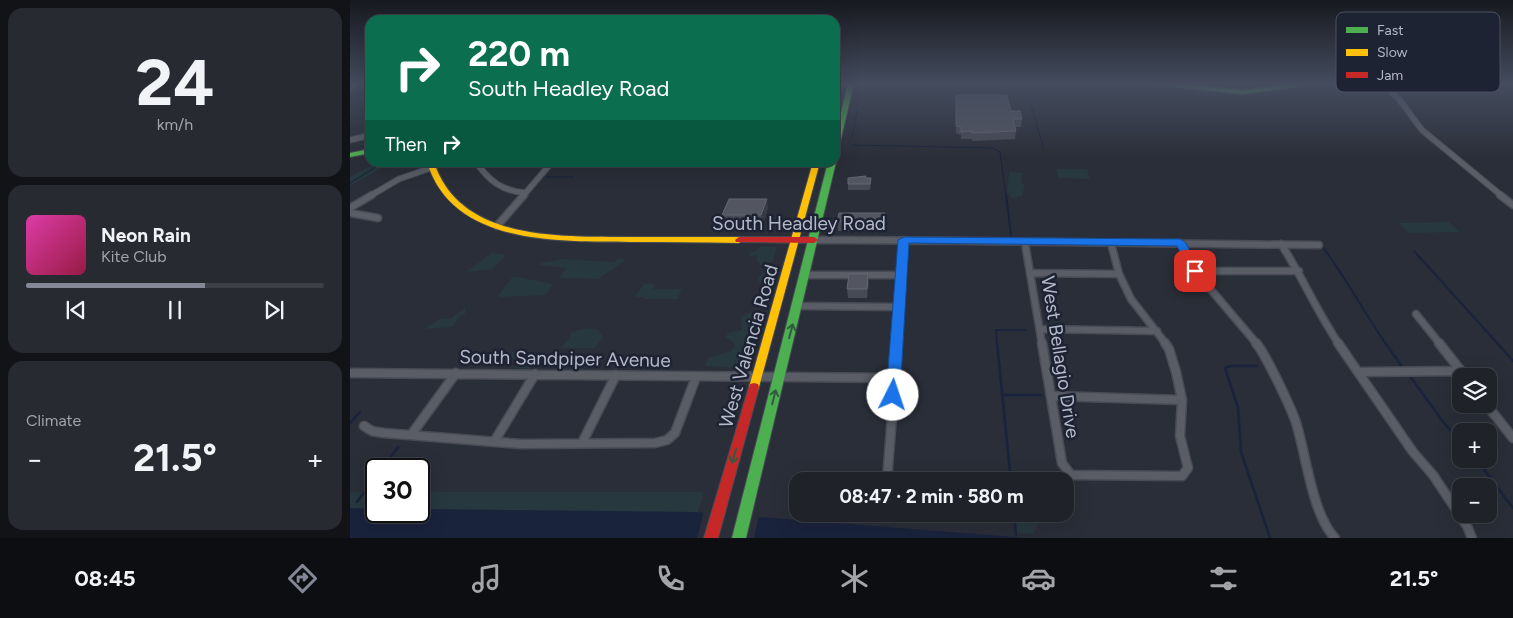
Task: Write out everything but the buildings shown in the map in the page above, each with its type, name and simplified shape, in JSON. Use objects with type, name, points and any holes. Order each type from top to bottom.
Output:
[{"type":"main road","points":[[840,124],[844,108]]},
{"type":"main road","points":[[350,155],[365,152]]},
{"type":"main road","name":"South Headley Road","points":[[431,167],[435,178],[443,189],[476,218],[497,226],[548,236],[582,239],[814,240]]},
{"type":"main road","name":"West Valencia Road","points":[[711,538],[816,167]]},
{"type":"main road","name":"West Valencia Road","points":[[739,538],[806,274],[831,167]]},
{"type":"street","points":[[1405,108],[1422,130],[1513,205]]},
{"type":"street","points":[[350,140],[365,136]]},
{"type":"street","points":[[350,208],[398,179],[425,167]]},
{"type":"street","points":[[479,167],[484,174],[506,191],[526,193]]},
{"type":"street","points":[[497,226],[548,167]]},
{"type":"street","points":[[350,213],[378,218]]},
{"type":"street","name":"South Headley Road","points":[[814,240],[1319,245]]},
{"type":"street","points":[[888,472],[904,240]]},
{"type":"street","name":"West Bellagio Drive","points":[[1025,243],[1062,463],[1071,475],[1175,478],[1182,476],[1188,468],[1180,436],[1182,400]]},
{"type":"street","points":[[1051,396],[1182,400],[1176,372],[1168,349],[1157,331],[1131,299],[1119,274],[1110,243]]},
{"type":"street","points":[[1180,243],[1195,271],[1259,346],[1297,424],[1310,482],[1328,531],[1335,538]]},
{"type":"street","points":[[1281,244],[1299,271],[1306,289],[1330,330],[1413,452],[1433,475],[1467,526],[1472,538]]},
{"type":"street","points":[[1195,271],[1299,271]]},
{"type":"street","points":[[1030,273],[1119,274]]},
{"type":"street","points":[[806,274],[902,274]]},
{"type":"street","points":[[797,306],[900,306]]},
{"type":"street","points":[[1416,314],[1458,368]]},
{"type":"street","points":[[1040,329],[1157,331]]},
{"type":"street","points":[[1358,372],[1452,374]]},
{"type":"street","name":"South Sandpiper Avenue","points":[[350,373],[895,378]]},
{"type":"street","points":[[411,435],[456,373]]},
{"type":"street","points":[[494,442],[535,374]]},
{"type":"street","points":[[582,443],[616,375]]},
{"type":"street","points":[[364,426],[372,431],[521,444],[655,444],[668,442],[676,431],[696,376]]},
{"type":"street","points":[[1493,413],[1513,438]]},
{"type":"shaded area","points":[[368,167],[383,167],[350,186],[350,177]]},
{"type":"shaded area","points":[[1056,169],[1087,169],[1090,179],[1058,178]]},
{"type":"shaded area","points":[[1009,172],[1024,173],[1021,178],[1022,184],[1025,184],[1022,196],[1012,198],[1007,191]]},
{"type":"shaded area","points":[[1449,222],[1460,232],[1408,233],[1399,223]]},
{"type":"shaded area","points":[[761,246],[777,247],[773,261],[768,264],[773,271],[771,278],[765,281],[769,285],[764,288],[767,291],[763,297],[760,291],[763,283],[758,282],[758,278],[763,273],[764,266],[757,262],[757,255],[750,256],[750,252],[756,251]]},
{"type":"shaded area","points":[[492,253],[506,255],[492,269],[466,272]]},
{"type":"shaded area","points":[[620,258],[626,260],[598,279],[559,278],[566,268],[540,265],[541,263],[564,259],[614,262]]},
{"type":"shaded area","points":[[513,276],[553,284],[546,295],[500,297],[499,295]]},
{"type":"shaded area","points":[[644,284],[655,284],[653,289],[682,289],[677,299],[644,299],[645,297],[635,297]]},
{"type":"shaded area","points":[[465,308],[465,314],[460,316],[452,327],[424,329],[440,319],[452,318]]},
{"type":"shaded area","points":[[746,313],[757,313],[758,317],[745,364],[736,368],[705,366],[708,358],[731,351],[735,346],[732,341],[725,337],[728,333],[742,330],[741,318]]},
{"type":"shaded area","points":[[587,328],[598,330],[603,337],[595,348],[560,348],[569,339],[572,332]]},
{"type":"shaded area","points":[[513,352],[528,352],[530,369],[514,368],[517,364],[509,356]]},
{"type":"shaded area","points":[[350,492],[365,492],[365,523],[430,523],[430,492],[704,492],[690,538],[350,538]]},
{"type":"shaded area","points":[[1016,522],[1039,522],[1033,534],[1017,533]]},
{"type":"water","points":[[350,508],[365,509],[365,523],[430,523],[430,509],[695,512],[789,519],[789,522],[823,522],[1027,538],[350,538]]},
{"type":"pier","points":[[704,511],[759,515],[754,538],[697,538]]},
{"type":"waterway","points":[[1032,108],[1043,146]]},
{"type":"waterway","points":[[852,138],[857,110]]},
{"type":"waterway","points":[[851,145],[993,148],[1000,152],[1006,196]]},
{"type":"waterway","points":[[350,183],[376,167]]},
{"type":"waterway","points":[[546,177],[574,177]]},
{"type":"waterway","points":[[1006,195],[1011,235]]},
{"type":"waterway","points":[[1324,249],[1386,344]]},
{"type":"waterway","points":[[1414,251],[1498,344]]},
{"type":"waterway","points":[[997,344],[996,330],[1025,330]]},
{"type":"waterway","points":[[997,343],[1002,395]]},
{"type":"waterway","points":[[1385,343],[1404,369]]},
{"type":"waterway","points":[[1497,343],[1513,361]]},
{"type":"waterway","points":[[1257,366],[1231,366],[1225,368],[1238,408],[1241,452],[1270,538]]},
{"type":"waterway","points":[[1409,375],[1452,432]]},
{"type":"waterway","points":[[1002,395],[1041,395]]},
{"type":"waterway","points":[[1002,395],[1010,472]]},
{"type":"waterway","points":[[350,423],[360,412]]},
{"type":"waterway","points":[[390,458],[398,447]]},
{"type":"waterway","points":[[1483,468],[1513,508]]},
{"type":"waterway","points":[[357,502],[365,491]]},
{"type":"waterway","points":[[1015,522],[1016,535]]},
{"type":"traffic: fast","points":[[840,130],[845,108]]},
{"type":"traffic: fast","points":[[350,155],[365,152]]},
{"type":"traffic: fast","points":[[739,538],[831,167]]},
{"type":"traffic: slow","points":[[432,167],[444,190],[467,212],[485,222],[519,233],[574,239],[739,240]]},
{"type":"traffic: slow","points":[[754,387],[816,167]]},
{"type":"traffic: jam","points":[[739,240],[814,240]]},
{"type":"traffic: jam","points":[[711,538],[754,387]]},
{"type":"route","points":[[893,395],[904,240],[971,240],[1025,243],[1180,243],[1195,271]]}]
